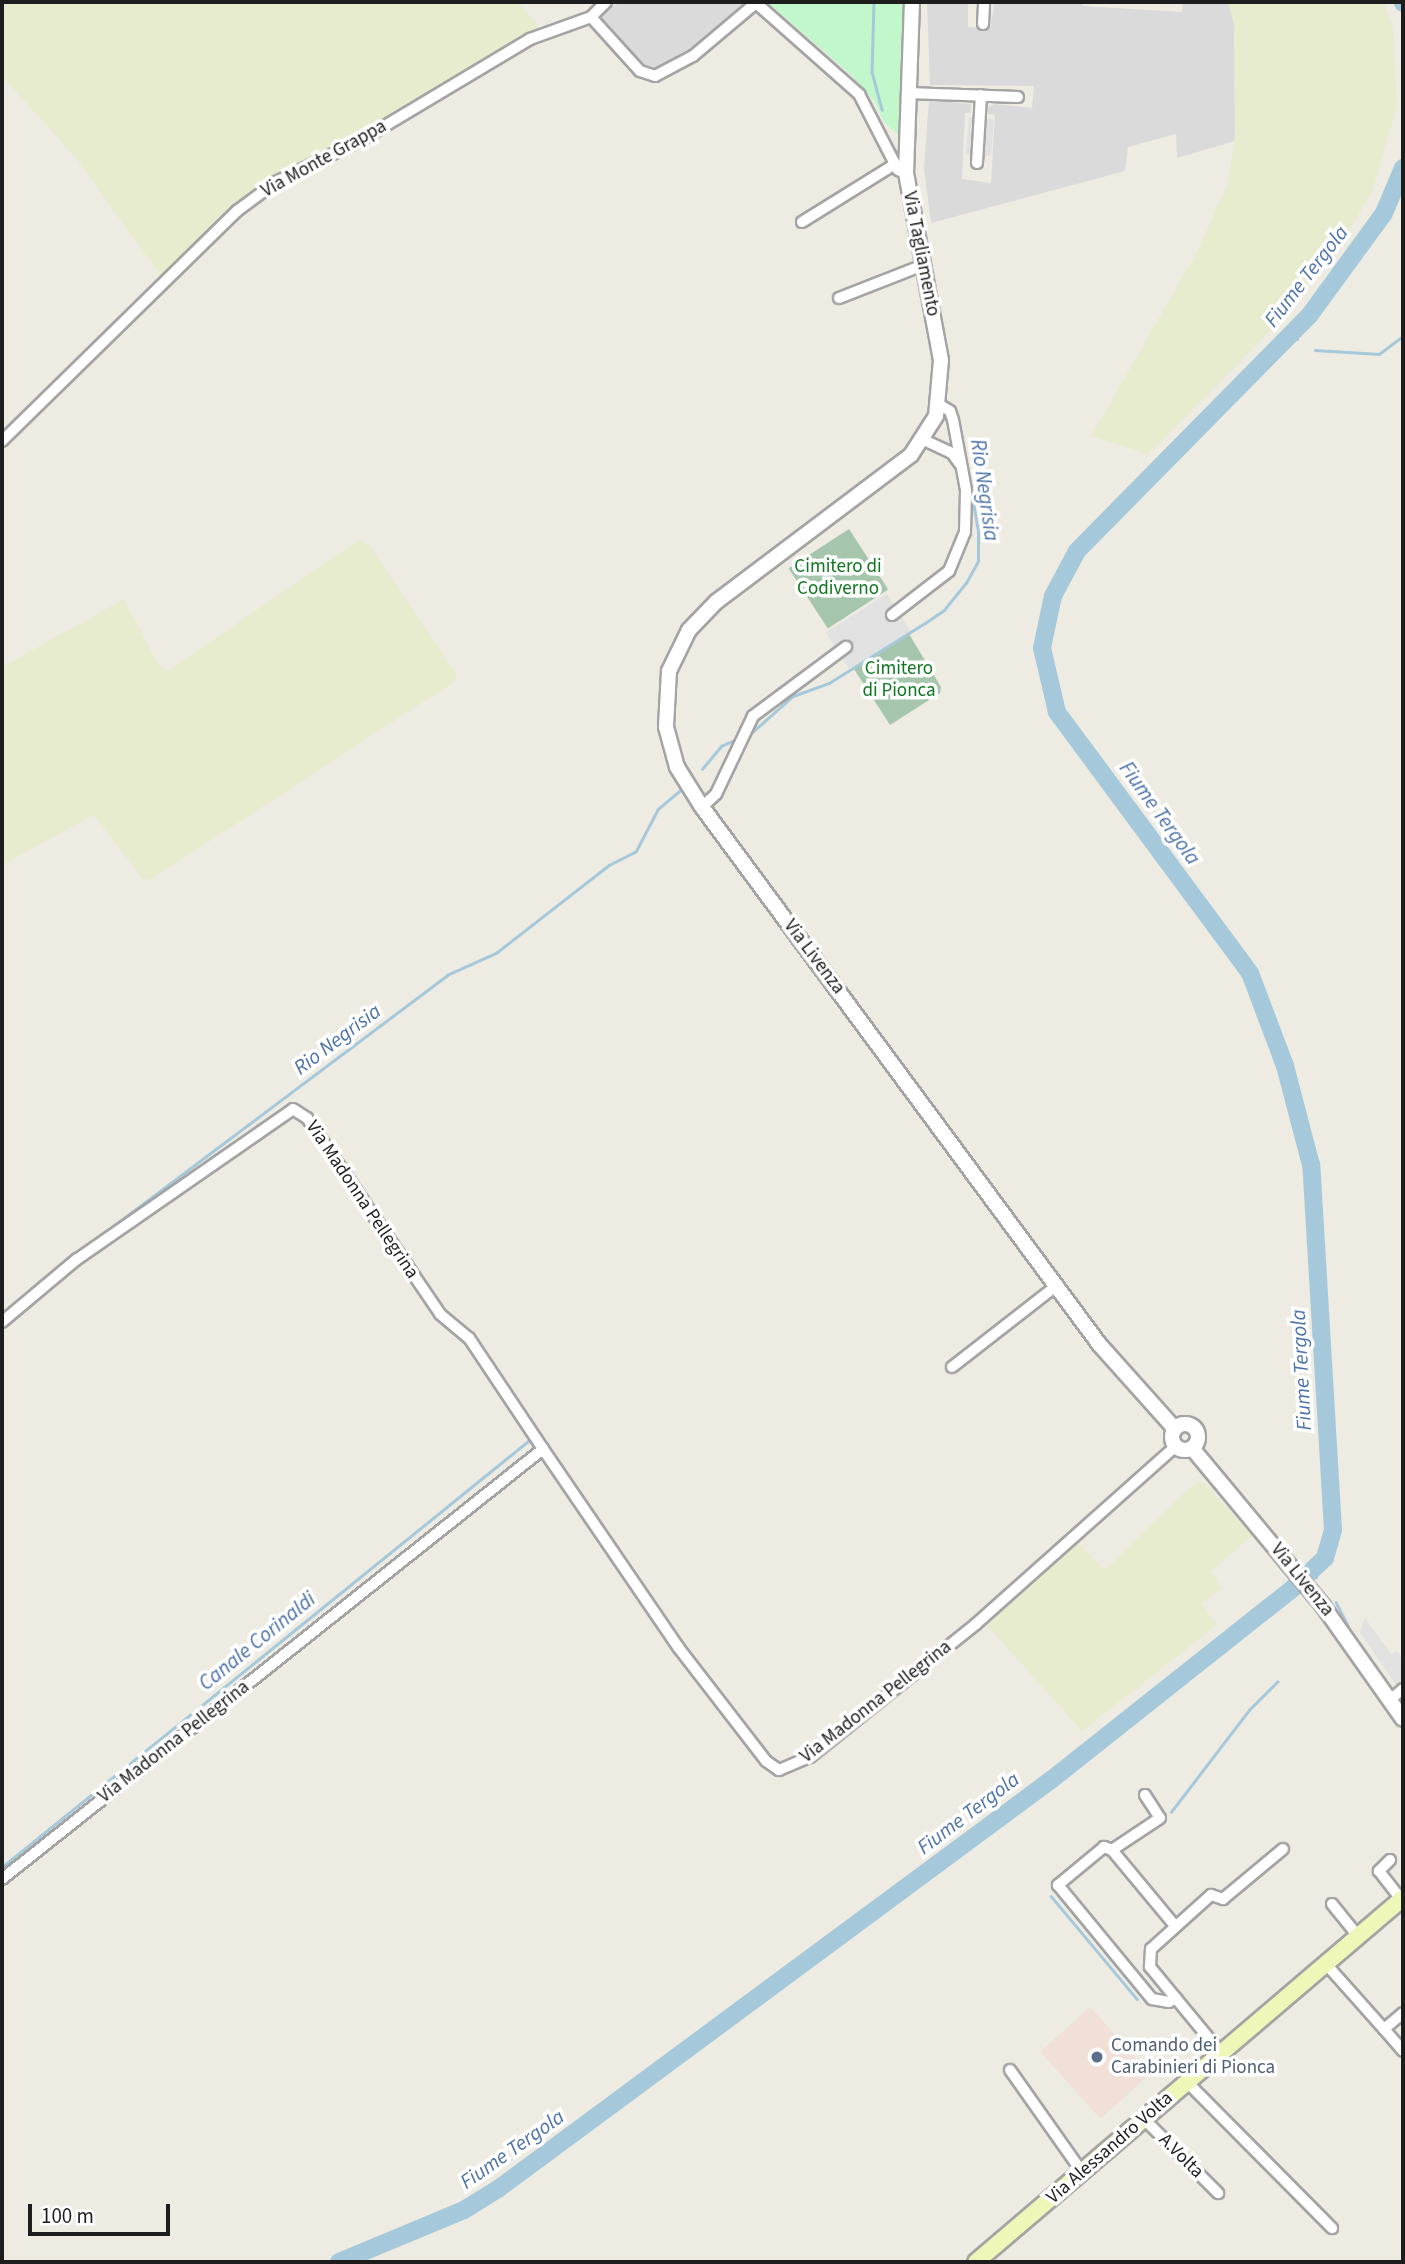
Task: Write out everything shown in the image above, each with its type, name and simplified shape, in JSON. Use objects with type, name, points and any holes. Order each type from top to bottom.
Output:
[{"type":"main road","name":"Via Alessandro Volta","points":[[976,2262],[1403,1899]]},
{"type":"street","name":"Via Monte Grappa","points":[[2,441],[227,220],[276,182],[363,139],[530,38],[591,17],[606,2]]},
{"type":"street","points":[[591,17],[640,71],[655,76],[693,56],[755,2]]},
{"type":"street","name":"Via Tagliamento","points":[[702,807],[673,758],[664,711],[669,671],[689,630],[716,603],[911,456],[924,440],[940,405],[940,360],[923,265],[901,169],[859,94],[755,2]]},
{"type":"street","points":[[802,222],[901,169],[912,2]]},
{"type":"street","points":[[983,24],[984,2]]},
{"type":"street","points":[[908,93],[1018,97]]},
{"type":"street","points":[[977,163],[981,96]]},
{"type":"street","points":[[839,298],[923,265]]},
{"type":"street","points":[[892,615],[936,584],[961,550],[968,508],[953,420],[950,411],[940,405]]},
{"type":"street","points":[[924,440],[952,453],[961,467]]},
{"type":"street","points":[[702,807],[716,794],[752,716],[846,647]]},
{"type":"street","name":"Via Livenza","points":[[702,807],[1099,1344],[1175,1429],[1189,1424],[1195,1428],[1197,1443],[1192,1448],[1311,1590],[1403,1719]]},
{"type":"street","name":"Via Madonna Pellegrina","points":[[2,1322],[76,1260],[293,1109],[307,1118],[440,1314],[469,1338],[678,1647],[766,1761],[779,1770],[810,1757],[976,1624],[1176,1446]]},
{"type":"street","points":[[952,1367],[1056,1286]]},
{"type":"street","points":[[1175,1429],[1176,1446],[1192,1448]]},
{"type":"street","name":"Via Madonna Pellegrina","points":[[2,1879],[543,1449]]},
{"type":"street","points":[[1391,1699],[1403,1689]]},
{"type":"street","points":[[1112,1850],[1160,1818],[1145,1795]]},
{"type":"street","points":[[1175,1926],[1112,1850],[1104,1847],[1058,1885],[1152,1999],[1169,2002],[1176,1998]]},
{"type":"street","points":[[1221,2053],[1149,1962],[1154,1944],[1211,1895],[1223,1899],[1283,1849]]},
{"type":"street","points":[[1390,1860],[1379,1871],[1403,1899]]},
{"type":"street","points":[[1332,1904],[1358,1937]]},
{"type":"street","points":[[1326,1964],[1403,2051]]},
{"type":"street","points":[[1384,2029],[1403,2013]]},
{"type":"street","points":[[1010,2070],[1082,2172]]},
{"type":"street","points":[[1187,2082],[1332,2228]]},
{"type":"street","name":"A.Volta","points":[[1144,2119],[1218,2193]]},
{"type":"shaded area","points":[[622,2],[745,2],[732,20],[661,72],[641,66],[597,13]]},
{"type":"shaded area","points":[[927,2],[968,2],[968,27],[990,29],[995,2],[1082,2],[1083,6],[1182,12],[1182,2],[1228,2],[1234,24],[1235,141],[1177,158],[1176,134],[1128,147],[1125,171],[931,223],[924,168],[929,100],[971,104],[971,113],[965,113],[962,179],[991,183],[995,115],[988,114],[988,108],[994,104],[1032,108],[1034,86],[930,85]]},
{"type":"shaded area","points":[[969,117],[994,119],[991,156],[966,154]]},
{"type":"shaded area","points":[[887,594],[910,631],[849,669],[826,632]]},
{"type":"shaded area","points":[[1365,1618],[1391,1654],[1397,1651],[1403,1659],[1403,1679],[1396,1685],[1360,1632]]},
{"type":"shaded area","points":[[1090,2007],[1150,2074],[1100,2119],[1040,2052]]},
{"type":"green space","points":[[2,2],[518,2],[539,27],[345,142],[267,180],[161,276],[75,157],[2,76]]},
{"type":"green space","points":[[767,2],[907,2],[902,137],[884,123],[875,102],[849,73]]},
{"type":"green space","points":[[1228,2],[1384,2],[1393,28],[1397,106],[1372,192],[1339,247],[1275,326],[1148,454],[1091,436],[1197,252],[1228,183],[1235,135],[1234,24]]},
{"type":"green space","name":"Cimitero di Codiverno","points":[[849,529],[888,589],[828,629],[789,568]]},
{"type":"green space","points":[[360,539],[370,546],[457,674],[454,682],[150,880],[142,878],[94,815],[2,865],[2,667],[124,599],[158,664],[165,670],[172,668]]},
{"type":"green space","name":"Cimitero di Pionca","points":[[909,634],[941,687],[940,693],[890,725],[854,669]]},
{"type":"green space","points":[[1203,1481],[1252,1536],[1211,1571],[1221,1588],[1201,1604],[1217,1625],[1082,1731],[983,1621],[1075,1540],[1105,1570],[1188,1489]]},
{"type":"waterway","name":"Rio Negrisia","points":[[874,2],[872,72],[882,110]]},
{"type":"waterway","name":"Fiume Tergola","points":[[339,2262],[464,2210],[498,2189],[1051,1780],[1291,1590],[1325,1558],[1333,1530],[1311,1165],[1285,1066],[1250,973],[1057,712],[1042,648],[1053,596],[1077,551],[1309,316],[1384,213],[1403,168]]},
{"type":"waterway","points":[[1293,336],[1297,339]]},
{"type":"waterway","points":[[1315,350],[1379,354],[1403,336]]},
{"type":"waterway","name":"Rio Negrisia","points":[[749,735],[793,696],[829,683],[944,610],[966,583],[978,561],[978,531],[959,423]]},
{"type":"waterway","name":"Rio Negrisia","points":[[702,769],[721,746],[733,741]]},
{"type":"waterway","name":"Rio Negrisia","points":[[76,1254],[447,975],[496,953],[609,865],[636,851],[658,809],[682,789]]},
{"type":"waterway","name":"Rio Negrisia","points":[[2,1313],[68,1260]]},
{"type":"waterway","name":"Canale Corinaldi","points":[[2,1867],[532,1438]]},
{"type":"waterway","points":[[1312,1573],[1316,1577]]},
{"type":"waterway","points":[[1336,1602],[1348,1626]]},
{"type":"waterway","points":[[1171,1812],[1249,1710],[1277,1682]]},
{"type":"waterway","points":[[1051,1896],[1137,1999]]},
{"type":"place","name":"Comando dei Carabinieri di Pionca","points":[[1097,2057]]}]
